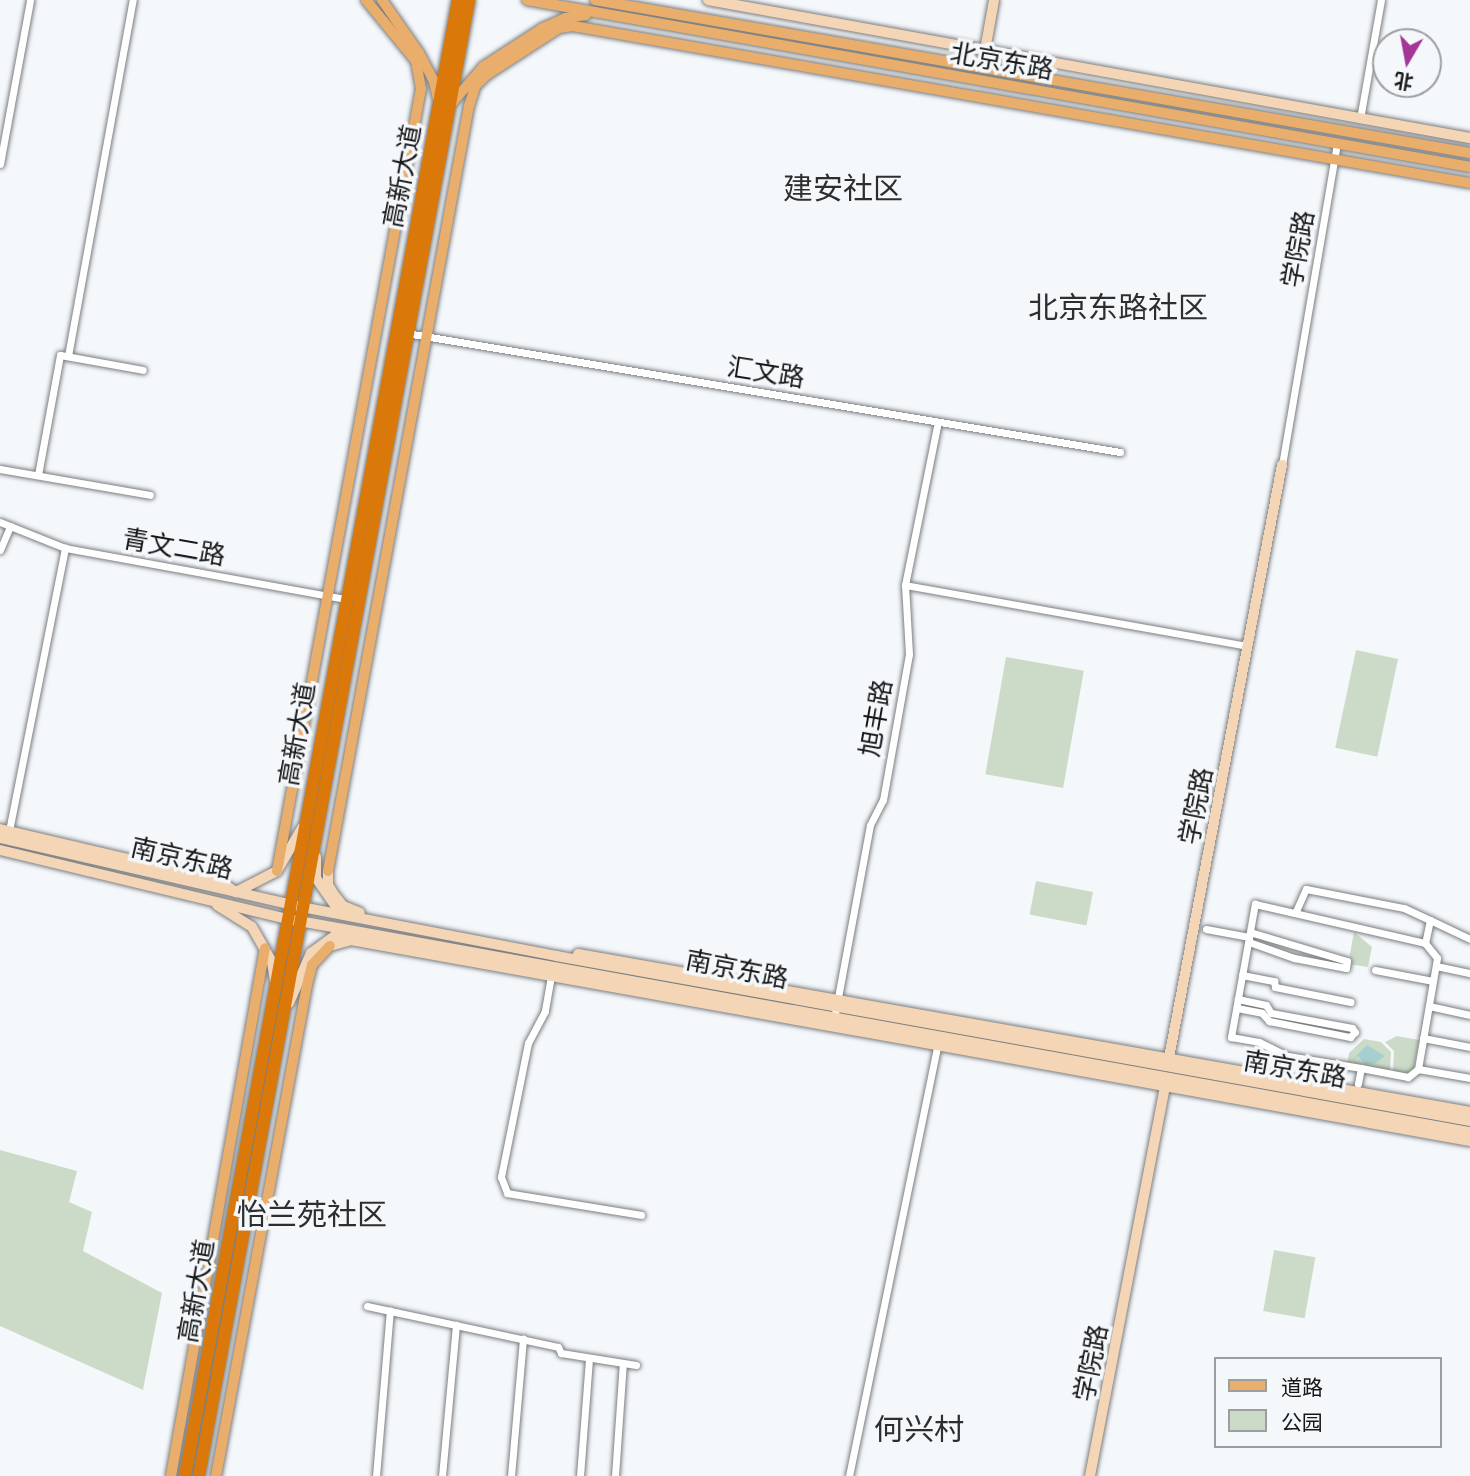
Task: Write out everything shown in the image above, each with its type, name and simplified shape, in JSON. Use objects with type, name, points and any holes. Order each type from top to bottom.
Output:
[{"type":"highway","name":"高新大道","points":[[186,1476],[276,984],[296,905],[406,333],[444,105],[458,0]]},
{"type":"highway","name":"高新大道","points":[[311,824],[345,599],[444,105],[468,0]]},
{"type":"highway","name":"高新大道","points":[[199,1476],[282,1019],[293,920]]},
{"type":"main road","points":[[276,871],[330,596],[421,89],[416,61],[366,0]]},
{"type":"main road","points":[[382,0],[419,53],[444,105],[483,67],[543,28],[565,18],[600,14]]},
{"type":"main road","name":"北京东路","points":[[527,0],[1470,167]]},
{"type":"main road","name":"北京东路","points":[[598,0],[1470,153]]},
{"type":"main road","points":[[708,0],[986,48],[1470,138]]},
{"type":"main road","points":[[982,67],[994,0]]},
{"type":"main road","points":[[836,1008],[354,912],[335,896],[328,871],[476,85],[559,28],[587,29],[1470,183]]},
{"type":"main road","name":"学院路","points":[[1090,1476],[1282,465]]},
{"type":"main road","points":[[236,892],[276,871],[311,824]]},
{"type":"main road","points":[[311,824],[316,878],[330,905],[341,915]]},
{"type":"main road","name":"南京东路","points":[[4,834],[236,892],[341,915],[836,1008],[1470,1132]]},
{"type":"main road","name":"南京东路","points":[[2,852],[293,920],[836,1008],[938,1041],[1167,1072],[1470,1121]]},
{"type":"main road","points":[[211,900],[252,927],[265,948],[276,984]]},
{"type":"main road","points":[[282,1019],[311,953],[339,933],[370,934]]},
{"type":"main road","points":[[216,1476],[307,985],[313,965],[330,946],[351,940],[938,1041]]},
{"type":"main road","points":[[171,1476],[265,948]]},
{"type":"main road","points":[[1167,1072],[1470,1112]]},
{"type":"main road","points":[[1167,1072],[1470,1141]]},
{"type":"street","points":[[0,164],[30,0]]},
{"type":"street","points":[[68,356],[133,0]]},
{"type":"street","points":[[1360,119],[1381,0]]},
{"type":"street","name":"学院路","points":[[1282,465],[1337,143]]},
{"type":"street","name":"汇文路","points":[[406,333],[1120,452]]},
{"type":"street","points":[[38,475],[60,355],[143,370]]},
{"type":"street","name":"旭丰路","points":[[836,1008],[870,825],[883,800],[909,653],[905,584],[938,422]]},
{"type":"street","points":[[0,469],[150,495]]},
{"type":"street","name":"青文二路","points":[[0,522],[65,548],[345,599]]},
{"type":"street","points":[[0,550],[10,526]]},
{"type":"street","points":[[2,852],[65,548]]},
{"type":"street","points":[[905,584],[1248,646]]},
{"type":"street","points":[[1296,911],[1306,889],[1404,908],[1470,939]]},
{"type":"street","points":[[1255,904],[1296,911],[1315,920],[1425,943],[1437,958],[1418,1069],[1408,1077],[1288,1056],[1259,1042],[1231,1037],[1255,904]]},
{"type":"street","points":[[1425,943],[1430,920]]},
{"type":"street","points":[[1206,929],[1250,937],[1347,961],[1346,968],[1294,958],[1250,937]]},
{"type":"street","points":[[398,939],[435,955]]},
{"type":"street","points":[[1436,965],[1470,974]]},
{"type":"street","points":[[1375,970],[1433,981]]},
{"type":"street","points":[[1242,975],[1273,981],[1275,987],[1351,1002]]},
{"type":"street","points":[[551,976],[545,1011],[528,1043],[501,1178],[507,1193],[641,1215]]},
{"type":"street","points":[[1237,1008],[1262,1013],[1269,1021],[1350,1037],[1355,1032],[1352,1028],[1271,1013],[1266,1005],[1238,999]]},
{"type":"street","points":[[1429,1006],[1470,1015]]},
{"type":"street","points":[[1423,1038],[1470,1046]]},
{"type":"street","points":[[849,1476],[938,1041]]},
{"type":"street","points":[[1358,1084],[1360,1068]]},
{"type":"street","points":[[1418,1069],[1470,1078]]},
{"type":"street","points":[[367,1306],[558,1347],[561,1353],[636,1365]]},
{"type":"street","points":[[376,1476],[390,1311]]},
{"type":"street","points":[[442,1476],[456,1325]]},
{"type":"street","points":[[511,1476],[523,1339]]},
{"type":"street","points":[[580,1476],[589,1358]]},
{"type":"street","points":[[615,1476],[623,1363]]},
{"type":"green space","points":[[1356,650],[1398,659],[1377,757],[1335,748]]},
{"type":"green space","points":[[1006,657],[1084,671],[1063,788],[985,774]]},
{"type":"green space","points":[[1036,881],[1093,892],[1086,925],[1030,914]]},
{"type":"green space","points":[[1354,932],[1372,947],[1368,967],[1348,964]]},
{"type":"green space","points":[[1397,1036],[1419,1040],[1414,1068],[1407,1074],[1393,1071],[1394,1051],[1385,1042]]},
{"type":"green space","points":[[1364,1039],[1381,1042],[1391,1052],[1390,1072],[1347,1065],[1349,1053]]},
{"type":"green space","points":[[0,1150],[77,1171],[69,1202],[92,1212],[83,1251],[162,1293],[143,1390],[0,1326]]},
{"type":"green space","points":[[1274,1250],[1315,1257],[1305,1318],[1263,1311]]},
{"type":"water","points":[[1367,1045],[1385,1056],[1374,1064],[1365,1064],[1358,1056],[1352,1060]]},
{"type":"district","name":"建安社区","points":[[843,188]]},
{"type":"district","name":"北京东路社区","points":[[1118,307]]},
{"type":"district","name":"怡兰苑社区","points":[[312,1214]]},
{"type":"district","name":"何兴村","points":[[919,1429]]}]
